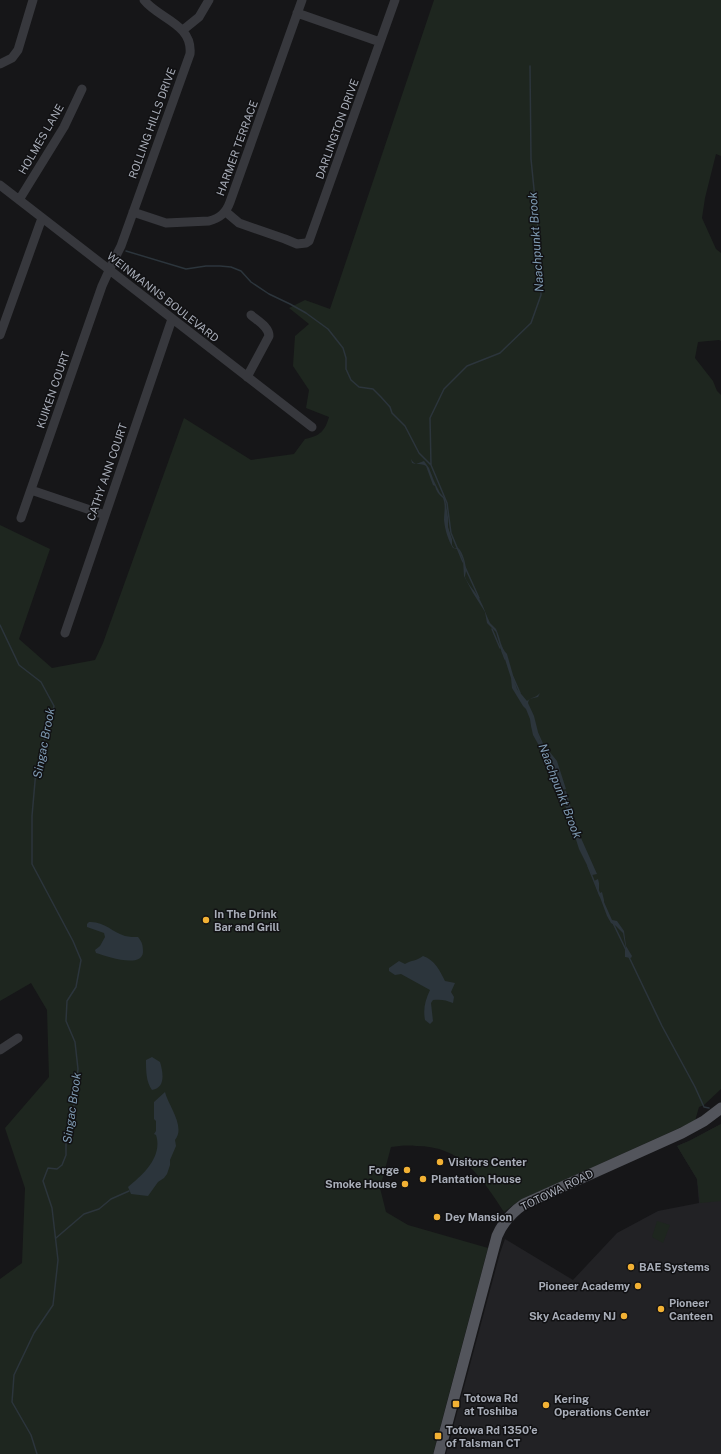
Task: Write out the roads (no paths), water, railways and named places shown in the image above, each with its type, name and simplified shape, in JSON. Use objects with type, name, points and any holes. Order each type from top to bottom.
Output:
[{"type":"main road","name":"TOTOWA ROAD","points":[[439,1454],[497,1236],[503,1223],[513,1212],[524,1204],[682,1133],[704,1121],[721,1108]]},
{"type":"street","points":[[0,64],[12,58],[18,50],[33,0]]},
{"type":"street","points":[[144,0],[151,7],[183,30],[199,17],[209,0]]},
{"type":"street","name":"HARMER TERRACE","points":[[133,212],[160,222],[172,223],[209,221],[220,217],[226,212],[302,0]]},
{"type":"street","name":"DARLINGTON DRIVE","points":[[226,212],[239,222],[285,240],[302,244],[306,243],[311,238],[395,0]]},
{"type":"street","points":[[297,13],[380,42]]},
{"type":"street","name":"ROLLING HILLS DRIVE","points":[[109,270],[121,246],[190,54],[189,42],[183,30]]},
{"type":"street","name":"HOLMES LANE","points":[[19,200],[64,127],[82,89]]},
{"type":"street","name":"WEINMANNS BOULEVARD","points":[[0,185],[312,427]]},
{"type":"street","points":[[0,335],[42,218]]},
{"type":"street","name":"KUIKEN COURT","points":[[21,518],[109,270]]},
{"type":"street","points":[[246,377],[269,336],[266,327],[251,315]]},
{"type":"street","name":"CATHY ANN COURT","points":[[65,633],[172,319]]},
{"type":"street","points":[[31,490],[105,515]]},
{"type":"street","points":[[0,1050],[18,1038]]},
{"type":"waterway","name":"Naachpunkt Brook","points":[[463,562],[451,533],[447,503],[431,465],[430,418],[444,389],[467,366],[500,353],[531,323],[541,295],[540,249],[531,159],[530,66]]},
{"type":"waterway","name":"Naachpunkt Brook","points":[[126,251],[186,269],[206,266],[231,267],[241,271],[251,282],[269,294],[306,313],[328,329],[343,348],[346,358],[346,369],[351,380],[359,387],[373,389],[381,397],[390,407],[392,413],[405,426],[419,453],[431,465]]},
{"type":"waterway","name":"Naachpunkt Brook","points":[[465,567],[479,598]]},
{"type":"waterway","name":"Singac Brook","points":[[0,625],[19,665],[41,682],[54,706],[36,770],[32,816],[32,864],[73,941],[81,960],[76,987],[67,1001],[66,1021],[75,1042],[78,1069],[73,1114],[66,1137],[66,1155],[62,1165],[57,1169],[48,1168],[43,1181],[52,1208],[58,1260],[53,1305],[34,1333],[14,1375],[12,1402],[31,1435],[37,1454]]},
{"type":"waterway","name":"Naachpunkt Brook","points":[[492,629],[500,648]]},
{"type":"waterway","name":"Naachpunkt Brook","points":[[502,651],[505,659]]},
{"type":"waterway","name":"Naachpunkt Brook","points":[[513,677],[520,693]]},
{"type":"waterway","name":"Naachpunkt Brook","points":[[538,734],[542,743]]},
{"type":"waterway","name":"Naachpunkt Brook","points":[[588,866],[600,896]]},
{"type":"waterway","name":"Naachpunkt Brook","points":[[613,923],[626,950]]},
{"type":"waterway","name":"Naachpunkt Brook","points":[[629,957],[662,1026],[695,1087],[704,1107],[709,1108]]},
{"type":"waterway","points":[[56,1238],[84,1214],[99,1209],[111,1199],[129,1191]]},
{"type":"place","name":"In The Drink Bar and Grill","points":[[206,920]]},
{"type":"place","name":"Visitors Center","points":[[440,1162]]},
{"type":"place","name":"Forge","points":[[407,1170]]},
{"type":"place","name":"Plantation House","points":[[423,1179]]},
{"type":"place","name":"Smoke House","points":[[405,1184]]},
{"type":"place","name":"Dey Mansion","points":[[437,1217]]},
{"type":"place","name":"BAE Systems","points":[[631,1267]]},
{"type":"place","name":"Pioneer Academy","points":[[638,1286]]},
{"type":"place","name":"Pioneer Canteen","points":[[661,1309]]},
{"type":"place","name":"Sky Academy NJ","points":[[624,1316]]},
{"type":"place","name":"Totowa Rd at Toshiba","points":[[456,1404]]},
{"type":"place","name":"Kering Operations Center","points":[[546,1405]]},
{"type":"place","name":"Totowa Rd 1350'e of Talsman CT","points":[[438,1436]]}]
